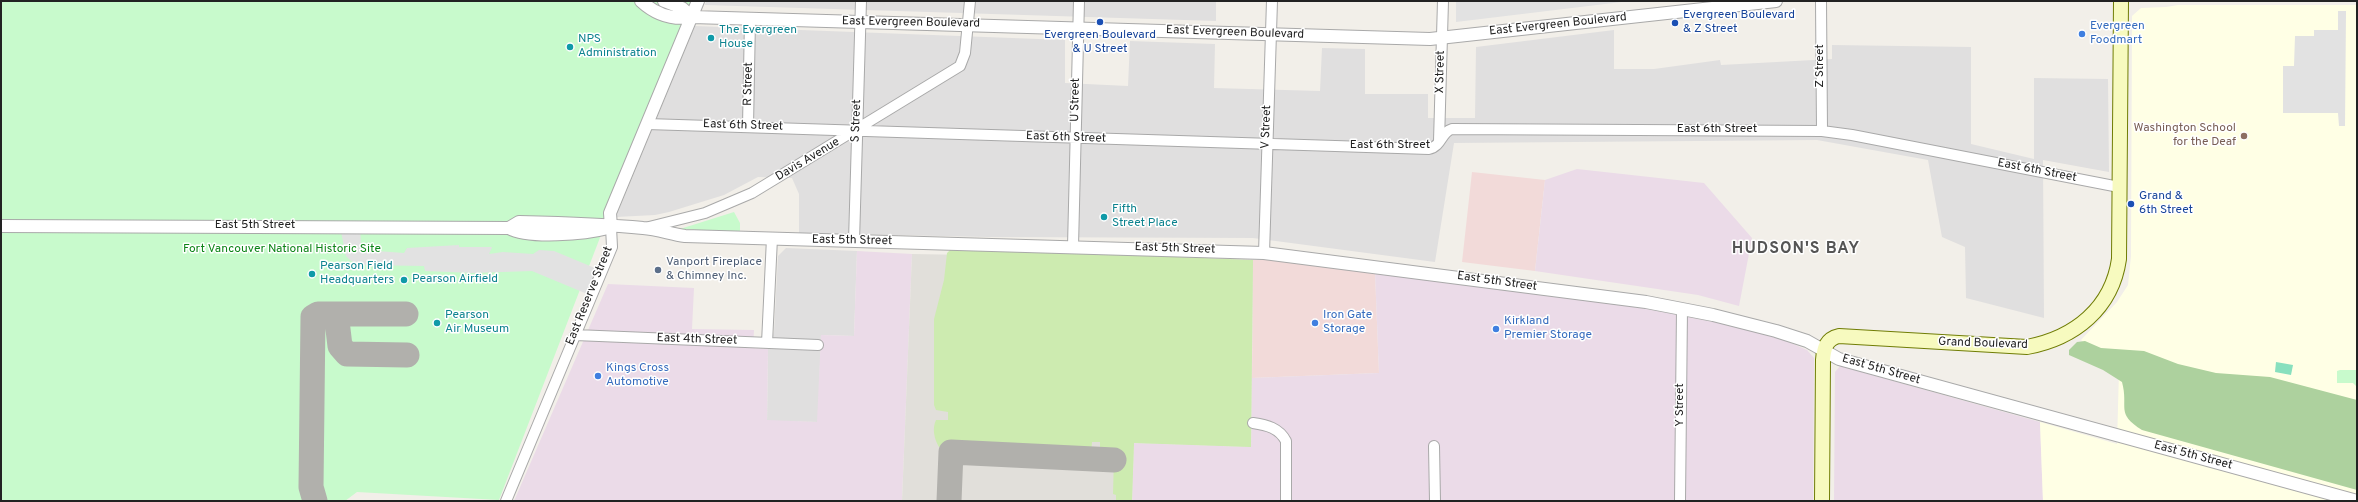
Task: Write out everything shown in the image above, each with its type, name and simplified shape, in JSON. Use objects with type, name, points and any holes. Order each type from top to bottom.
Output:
[{"type":"main road","name":"Grand Boulevard","points":[[2116,1],[2114,7],[2113,37],[2119,50]]},
{"type":"main road","name":"Grand Boulevard","points":[[1824,350],[1827,342],[1838,336],[2012,347],[2039,344],[2070,333],[2096,312],[2114,282],[2119,259],[2119,50],[2122,37],[2121,1]]},
{"type":"main road","points":[[1822,501],[1824,350]]},
{"type":"street","name":"East Evergreen Boulevard","points":[[641,1],[650,9],[677,19],[692,17],[969,24],[1410,39],[1546,28],[1776,1]]},
{"type":"street","points":[[664,1],[682,8],[692,17]]},
{"type":"street","name":"East Reserve Street","points":[[506,501],[612,247],[610,214],[698,1]]},
{"type":"street","name":"S Street","points":[[854,241],[861,1]]},
{"type":"street","points":[[969,24],[970,1]]},
{"type":"street","name":"U Street","points":[[1073,246],[1079,1]]},
{"type":"street","name":"V Street","points":[[1264,252],[1266,144],[1272,1]]},
{"type":"street","name":"X Street","points":[[1439,143],[1443,1]]},
{"type":"street","name":"Z Street","points":[[1821,1],[1822,131]]},
{"type":"street","name":"R Street","points":[[748,126],[750,19]]},
{"type":"street","name":"Davis Avenue","points":[[644,228],[705,213],[752,193],[857,131],[960,66],[965,53],[969,24]]},
{"type":"street","name":"East 6th Street","points":[[647,124],[748,126],[857,131],[1429,149],[1439,143],[1445,132],[1452,129],[1822,131],[1852,135],[2119,187]]},
{"type":"street","name":"East 5th Street","points":[[1,226],[508,228],[519,222],[592,223],[611,227],[644,228],[686,236],[1264,252],[1595,295],[1713,314],[1807,341],[1839,359],[2357,501]]},
{"type":"street","points":[[767,343],[772,238]]},
{"type":"street","name":"Y Street","points":[[1680,501],[1682,309]]},
{"type":"street","name":"East 4th Street","points":[[575,335],[818,345]]},
{"type":"street","points":[[1253,423],[1276,429],[1282,434],[1286,441],[1286,501]]},
{"type":"street","points":[[1434,446],[1435,501]]},
{"type":"shaded area","points":[[706,1],[1216,1],[1216,21],[705,5]]},
{"type":"shaded area","points":[[1456,1],[1630,1],[1456,22]]},
{"type":"shaded area","name":"Washington School for the Deaf","points":[[2178,5],[2357,5],[2357,501],[2043,501],[2040,422],[2117,444],[2119,371],[2081,340],[2117,302],[2128,285],[2131,256],[2132,16],[2141,8]]},
{"type":"shaded area","points":[[2338,11],[2346,11],[2345,126],[2339,126],[2338,113],[2283,113],[2283,66],[2294,66],[2295,36],[2314,36],[2314,30],[2338,30]]},
{"type":"shaded area","points":[[695,26],[1065,40],[1065,83],[1128,86],[1130,41],[1215,44],[1214,88],[1320,91],[1322,48],[1365,49],[1365,94],[1428,94],[1428,118],[1475,118],[1476,47],[1614,30],[1614,69],[1654,69],[1720,60],[1721,65],[1832,59],[1832,45],[1971,47],[1971,144],[2034,159],[2034,78],[2108,79],[2109,172],[2043,160],[2044,318],[1966,298],[1965,247],[1942,237],[1928,160],[1817,140],[1454,143],[1435,262],[1253,238],[987,237],[799,233],[799,194],[792,178],[758,177],[724,195],[669,212],[655,215],[616,217]]},
{"type":"shaded area","points":[[1577,169],[1704,183],[1752,238],[1739,306],[1698,295],[1535,271],[1545,180]]},
{"type":"shaded area","points":[[1472,172],[1545,180],[1535,271],[1462,262]]},
{"type":"shaded area","points":[[340,227],[360,227],[361,245],[364,250],[404,253],[407,248],[459,245],[459,247],[492,247],[489,254],[503,252],[533,254],[539,250],[554,251],[602,271],[592,296],[532,271],[473,273],[425,271],[424,266],[360,265],[351,261],[346,256]]},
{"type":"shaded area","points":[[786,248],[857,251],[854,336],[821,335],[818,422],[767,421],[768,349],[774,332],[778,256]]},
{"type":"shaded area","points":[[857,251],[912,254],[902,501],[514,501],[608,284],[694,288],[692,329],[754,330],[753,348],[768,349],[767,420],[817,422],[821,335],[854,336]]},
{"type":"shaded area","points":[[912,254],[1253,260],[1251,447],[1134,443],[1132,501],[902,501]]},
{"type":"shaded area","name":"Iron Gate Storage","points":[[1253,260],[1294,260],[1375,272],[1379,373],[1252,378]]},
{"type":"shaded area","points":[[1375,272],[1642,308],[1739,327],[1784,340],[1807,350],[1814,358],[1813,501],[1132,501],[1134,443],[1251,447],[1252,378],[1379,373]]},
{"type":"shaded area","points":[[1840,366],[2040,422],[2043,501],[1834,501],[1835,372]]},
{"type":"green space","name":"Fort Vancouver National Historic Site","points":[[1,1],[698,1],[601,235],[499,500],[357,492],[345,501],[1,501]]},
{"type":"green space","points":[[734,212],[740,223],[740,232],[680,229]]},
{"type":"green space","points":[[952,248],[1253,260],[1251,447],[1134,443],[1132,501],[1116,501],[1116,495],[1113,494],[1114,456],[1100,454],[1100,442],[1092,442],[1091,454],[939,447],[934,434],[934,426],[936,420],[948,420],[948,412],[936,410],[934,405],[934,319],[944,280],[947,253]]},
{"type":"green space","points":[[2085,341],[2101,348],[2144,351],[2178,364],[2216,373],[2270,377],[2357,400],[2357,490],[2142,430],[2128,419],[2124,409],[2124,391],[2122,382],[2103,370],[2069,355],[2069,350],[2077,342]]},
{"type":"green space","points":[[2276,362],[2293,365],[2291,375],[2275,372]]},
{"type":"green space","points":[[2357,370],[2357,387],[2353,383],[2337,383],[2337,371]]},
{"type":"taxiway","points":[[315,501],[311,487],[313,317],[318,314],[406,314]]},
{"type":"taxiway","points":[[326,314],[337,321],[340,346],[347,354],[407,355]]},
{"type":"taxiway","points":[[949,501],[951,452],[1114,460]]},
{"type":"place","name":"Evergreen Boulevard & U Street","points":[[1100,22]]},
{"type":"place","name":"Evergreen Boulevard & Z Street","points":[[1675,23]]},
{"type":"place","name":"Evergreen Foodmart","points":[[2082,34]]},
{"type":"place","name":"The Evergreen House","points":[[711,38]]},
{"type":"place","name":"NPS Administration","points":[[570,47]]},
{"type":"place","name":"Washington School for the Deaf","points":[[2244,136]]},
{"type":"place","name":"Grand & 6th Street","points":[[2131,204]]},
{"type":"place","name":"Fifth Street Place","points":[[1104,217]]},
{"type":"place","name":"Vanport Fireplace & Chimney Inc.","points":[[658,270]]},
{"type":"place","name":"Pearson Field Headquarters","points":[[312,274]]},
{"type":"place","name":"Pearson Airfield","points":[[404,280]]},
{"type":"place","name":"Pearson Air Museum","points":[[437,323]]},
{"type":"place","name":"Iron Gate Storage","points":[[1315,323]]},
{"type":"place","name":"Kirkland Premier Storage","points":[[1496,329]]},
{"type":"place","name":"Kings Cross Automotive","points":[[598,376]]},
{"type":"district","name":"HUDSON'S BAY","points":[[1796,250]]}]
